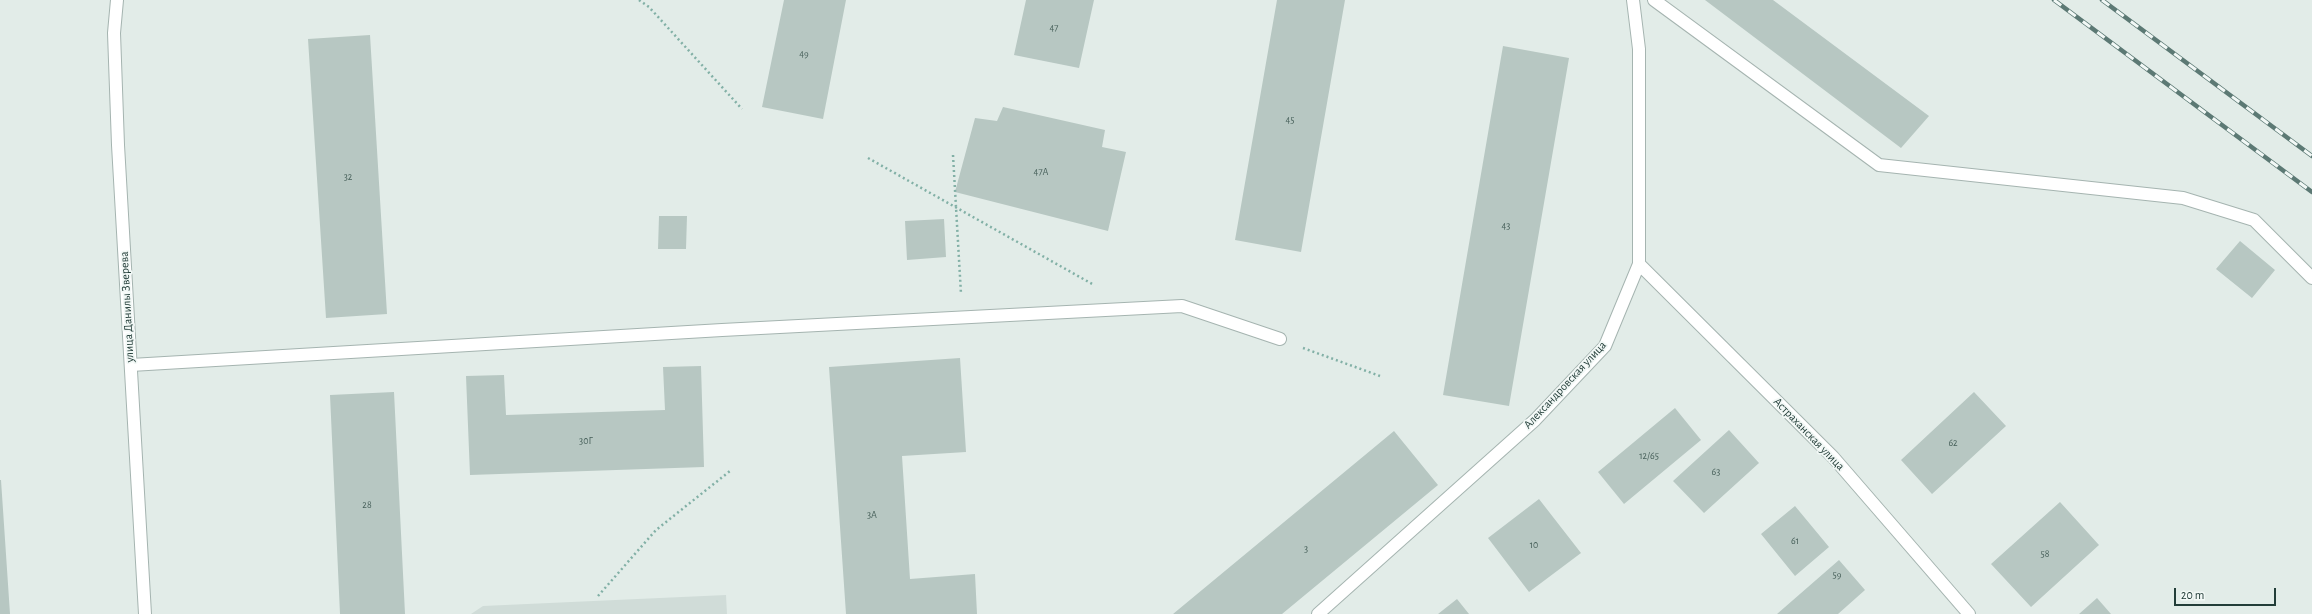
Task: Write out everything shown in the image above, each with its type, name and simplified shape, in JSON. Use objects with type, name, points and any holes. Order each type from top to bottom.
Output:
[{"type":"street","name":"улица Данилы Зверева","points":[[117,0],[114,33],[114,68],[145,614]]},
{"type":"street","name":"Александровская улица","points":[[1322,613],[1535,420],[1605,346],[1639,264],[1639,49],[1633,0]]},
{"type":"street","points":[[1654,0],[1879,165],[2183,198],[2254,220],[2312,278]]},
{"type":"street","name":"Астраханская улица","points":[[1639,264],[1833,457],[1969,614]]},
{"type":"street","points":[[130,364],[1182,306],[1280,340]]},
{"type":"path","points":[[639,0],[649,7],[742,109]]},
{"type":"path","points":[[953,155],[962,317]]},
{"type":"path","points":[[868,158],[1101,289]]},
{"type":"path","points":[[1280,340],[1380,376]]},
{"type":"path","points":[[598,596],[656,530],[730,470]]},
{"type":"shaded area","points":[[726,595],[727,614],[471,614],[483,606]]},
{"type":"building","points":[[784,0],[846,0],[823,119],[762,107]]},
{"type":"building","points":[[1026,0],[1094,0],[1079,68],[1014,55]]},
{"type":"building","points":[[1277,0],[1345,0],[1301,252],[1235,240]]},
{"type":"building","points":[[1705,0],[1773,0],[1929,116],[1901,148]]},
{"type":"building","points":[[370,35],[387,314],[326,318],[308,39]]},
{"type":"building","points":[[1503,46],[1569,58],[1509,406],[1443,395]]},
{"type":"building","points":[[1003,107],[1105,130],[1102,147],[1126,152],[1108,231],[955,192],[975,118],[997,121]]},
{"type":"building","points":[[659,216],[687,216],[686,249],[658,249]]},
{"type":"building","points":[[944,219],[946,257],[907,260],[905,221]]},
{"type":"building","points":[[2240,241],[2275,270],[2252,298],[2216,269]]},
{"type":"building","points":[[960,358],[966,452],[902,456],[910,579],[975,574],[977,614],[846,614],[829,367]]},
{"type":"building","points":[[701,366],[704,467],[470,475],[466,376],[504,375],[506,415],[665,410],[663,367]]},
{"type":"building","points":[[394,392],[405,614],[340,614],[330,395]]},
{"type":"building","points":[[1974,392],[2006,426],[1932,494],[1901,460]]},
{"type":"building","points":[[1675,408],[1701,440],[1624,504],[1598,472]]},
{"type":"building","points":[[1729,430],[1759,463],[1704,513],[1673,481]]},
{"type":"building","points":[[1394,431],[1438,485],[1282,614],[1173,614]]},
{"type":"building","points":[[1,480],[10,614],[0,614]]},
{"type":"building","points":[[1539,499],[1581,553],[1529,592],[1488,538]]},
{"type":"building","points":[[2060,502],[2099,545],[2031,607],[1991,564]]},
{"type":"building","points":[[1795,506],[1829,547],[1795,576],[1761,534]]},
{"type":"building","points":[[1839,560],[1865,590],[1838,614],[1777,614]]},
{"type":"building","points":[[2097,598],[2111,614],[2079,614]]},
{"type":"building","points":[[1457,599],[1469,614],[1438,614]]},
{"type":"railway","points":[[2054,0],[2312,192]]},
{"type":"railway","points":[[2102,0],[2312,156]]}]
